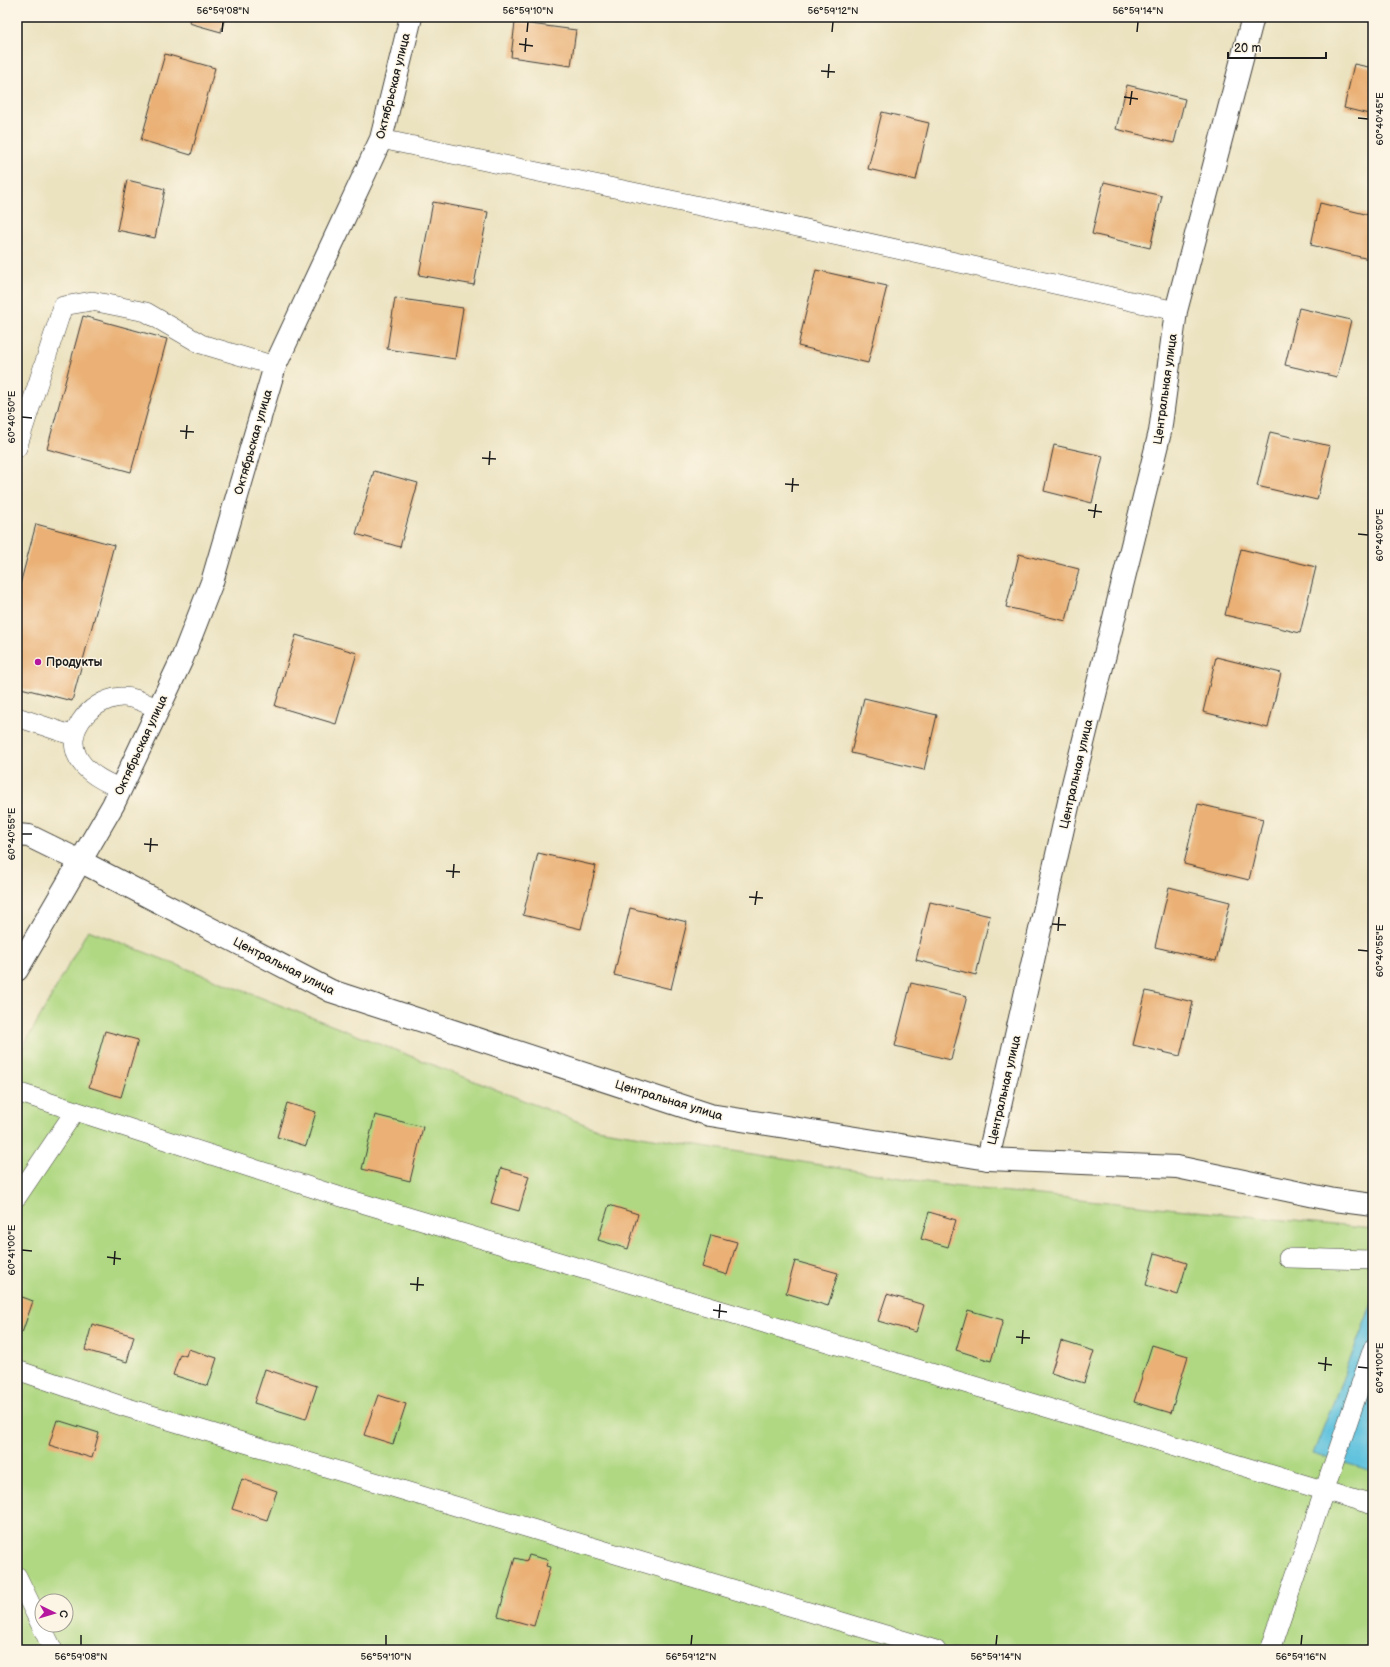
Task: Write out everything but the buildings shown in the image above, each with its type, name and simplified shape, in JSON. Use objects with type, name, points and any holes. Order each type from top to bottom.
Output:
[{"type":"street","name":"Октябрьская улица","points":[[17,970],[121,789],[182,660],[212,582],[275,366],[381,139],[411,17]]},
{"type":"street","name":"Центральная улица","points":[[17,835],[29,836],[324,988],[346,996],[710,1115],[988,1159],[1073,784],[1160,432],[1176,311],[1253,17]]},
{"type":"street","points":[[988,1159],[1177,1167],[1334,1200],[1373,1205]]},
{"type":"lane","points":[[381,139],[752,216],[1176,311]]},
{"type":"lane","points":[[17,448],[63,306],[92,301],[146,312],[201,344],[275,366]]},
{"type":"lane","points":[[121,789],[101,779],[84,766],[77,752],[74,736],[86,713],[102,701],[122,697],[140,700],[158,709]]},
{"type":"lane","points":[[17,717],[74,736]]},
{"type":"lane","points":[[17,1092],[338,1196],[1373,1505]]},
{"type":"lane","points":[[17,1197],[75,1111]]},
{"type":"lane","points":[[1288,1258],[1373,1260]]},
{"type":"lane","points":[[1270,1650],[1323,1490],[1373,1348]]},
{"type":"lane","points":[[17,1370],[125,1407],[936,1650]]},
{"type":"lane","points":[[17,1576],[52,1650]]},
{"type":"green space","points":[[88,930],[597,1129],[951,1186],[1373,1229],[1373,1650],[17,1650],[17,1058]]},
{"type":"water","points":[[1373,1301],[1373,1471],[1313,1454]]},
{"type":"place","name":"Продукты","points":[[38,662]]}]
